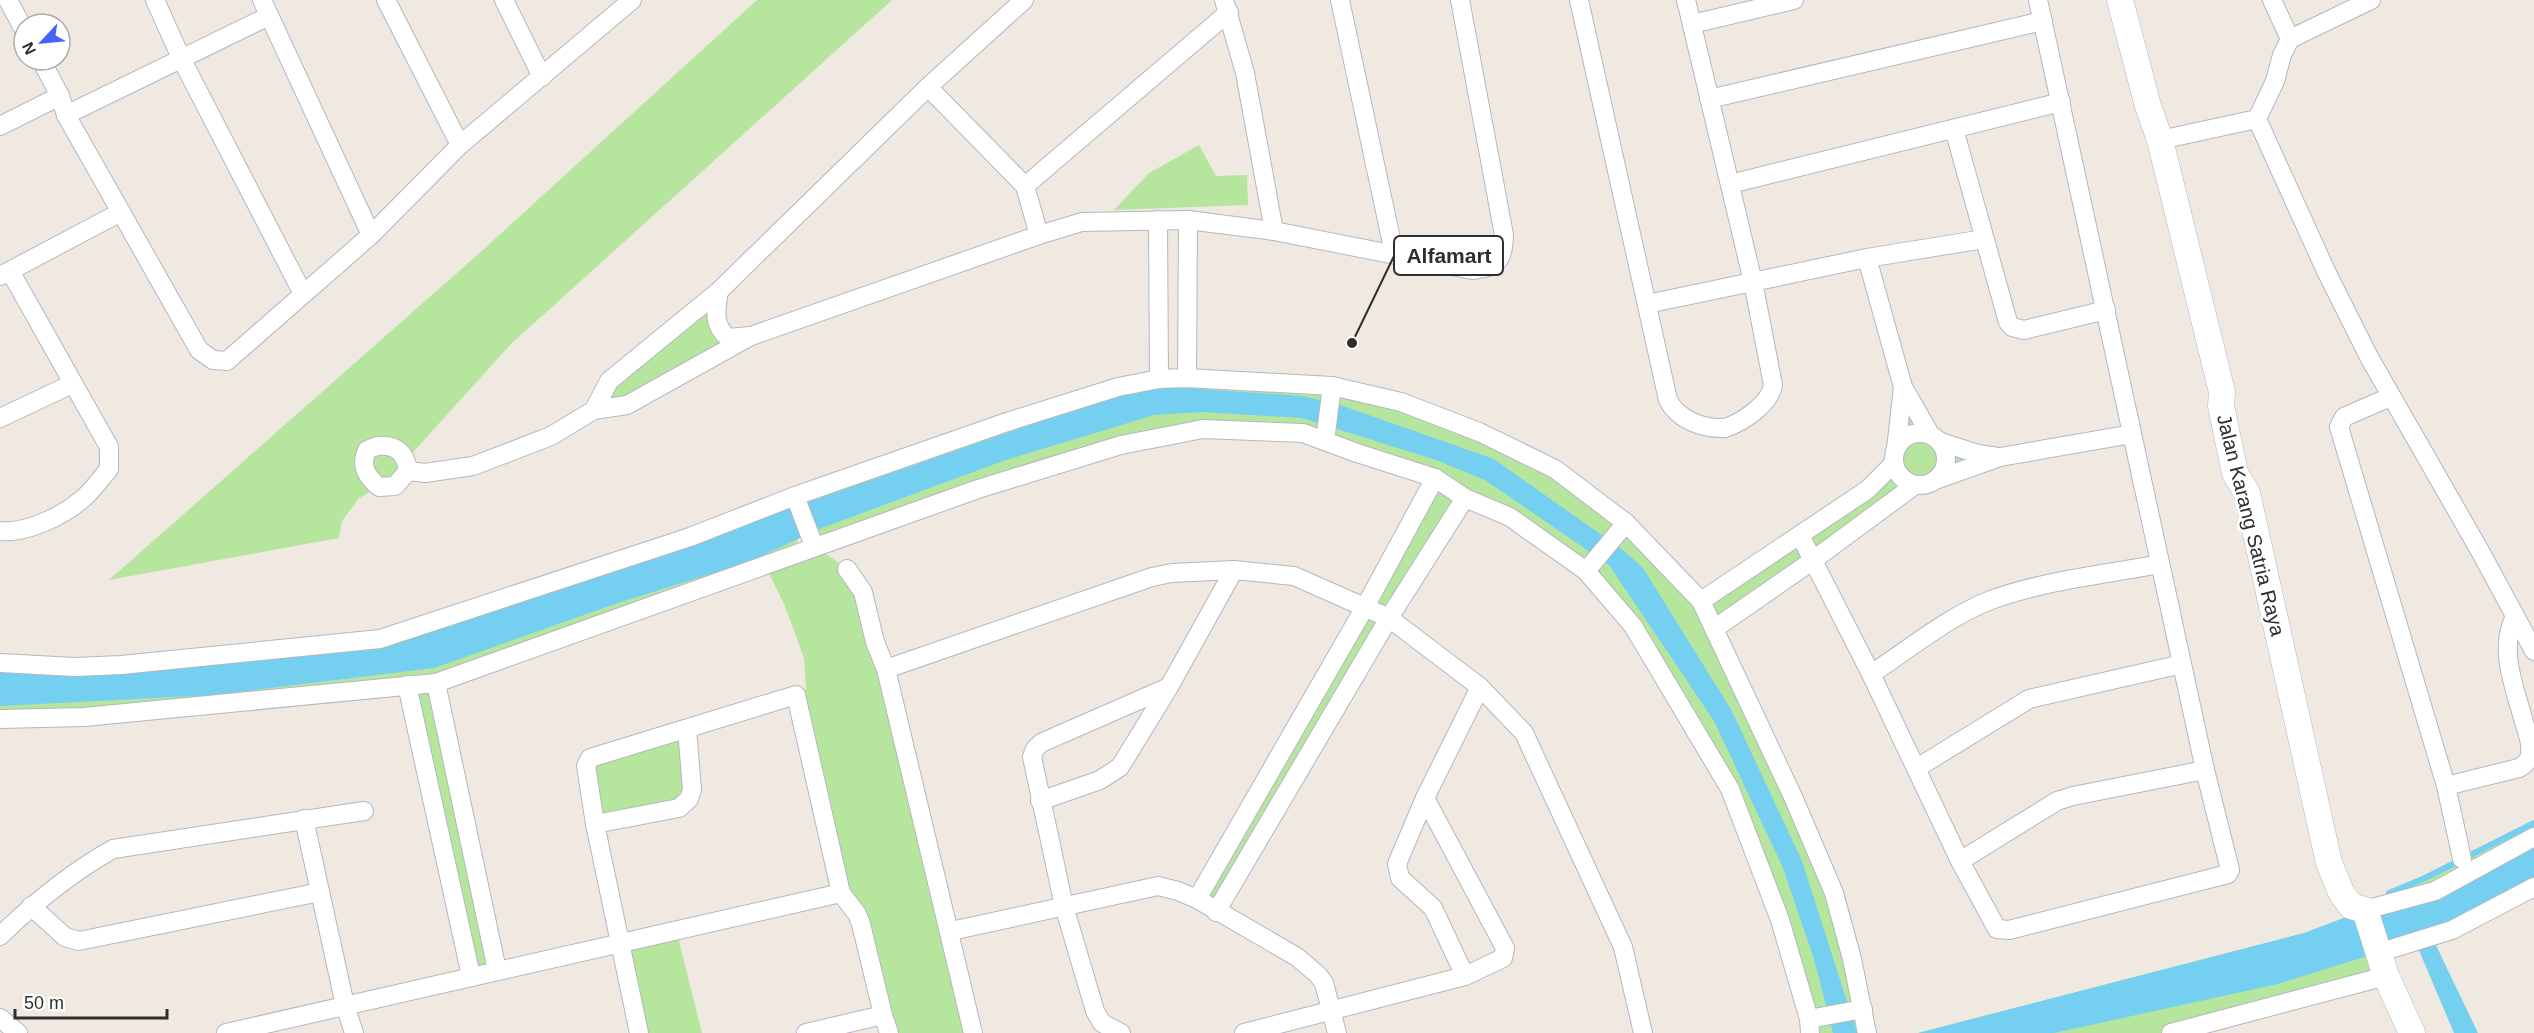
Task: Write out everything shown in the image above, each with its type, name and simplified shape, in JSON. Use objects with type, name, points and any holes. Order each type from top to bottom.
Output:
[{"type":"street","points":[[154,0],[182,60],[303,294]]},
{"type":"street","points":[[386,0],[460,145]]},
{"type":"street","points":[[504,0],[542,77]]},
{"type":"street","points":[[47,72],[60,96],[66,115],[199,350],[213,360],[227,362],[371,235],[460,145],[632,0]]},
{"type":"street","points":[[594,410],[609,381],[719,291],[928,87],[1024,0]]},
{"type":"street","points":[[1340,0],[1394,253]]},
{"type":"street","points":[[408,471],[425,473],[473,466],[551,436],[594,410],[627,405],[752,336],[1082,222],[1188,220],[1274,231],[1472,270],[1493,265],[1503,254],[1504,235],[1460,0]]},
{"type":"street","points":[[1579,0],[1671,405],[1687,421],[1725,428],[1758,408],[1772,392],[1773,385],[1753,282],[1686,0]]},
{"type":"street","points":[[1692,24],[1794,0]]},
{"type":"street","points":[[1800,535],[1917,768],[1960,861],[1997,929],[2004,931],[2224,877],[2230,870],[2205,770],[2038,0]]},
{"type":"street","name":"Jalan Karang Satria Raya","points":[[2120,0],[2148,106],[2160,140],[2222,392],[2221,406],[2235,473],[2247,493],[2329,863],[2341,892],[2351,906],[2365,910]]},
{"type":"street","points":[[2272,0],[2290,39]]},
{"type":"street","points":[[2371,0],[2290,39],[2282,55],[2275,81],[2257,119],[2326,271],[2390,397],[2480,550],[2534,651]]},
{"type":"street","points":[[1026,186],[1227,6],[1245,73],[1274,231]]},
{"type":"street","points":[[66,115],[182,60],[265,8],[371,235]]},
{"type":"street","points":[[1709,99],[2043,21]]},
{"type":"street","points":[[928,87],[1026,186],[1039,235]]},
{"type":"street","points":[[0,126],[60,96]]},
{"type":"street","points":[[1730,184],[2061,102]]},
{"type":"street","points":[[2160,140],[2257,119]]},
{"type":"street","points":[[1954,129],[1983,239],[2008,322],[2012,327],[2024,330],[2106,310]]},
{"type":"street","points":[[0,531],[7,532],[48,521],[82,500],[109,469],[109,447],[5,273],[122,212]]},
{"type":"street","points":[[1158,220],[1159,379]]},
{"type":"street","points":[[1187,378],[1188,220]]},
{"type":"street","points":[[1647,304],[1867,258],[1983,239]]},
{"type":"street","points":[[1867,258],[1903,387],[1946,454],[1946,468],[1938,479]]},
{"type":"street","points":[[719,291],[715,314],[720,331],[729,338],[752,336]]},
{"type":"street","points":[[0,663],[75,667],[121,665],[380,639],[797,502],[1018,419],[1118,387],[1159,379],[1187,378],[1332,386],[1401,402],[1479,432],[1555,469],[1626,524],[1701,601],[1794,799],[1834,893],[1857,1009],[1867,1033]]},
{"type":"street","points":[[0,418],[72,384]]},
{"type":"street","points":[[1325,441],[1332,386]]},
{"type":"street","points":[[1903,387],[1895,456],[1901,477],[1915,485],[1927,485],[2000,457],[2132,434]]},
{"type":"street","points":[[2390,397],[2344,417],[2339,427],[2446,786],[2462,860]]},
{"type":"street","points":[[0,718],[95,716],[284,699],[436,682],[669,601],[812,540],[1121,445],[1203,429],[1303,433],[1435,478],[1466,498],[1510,517],[1590,566],[1633,626],[1730,789],[1780,920],[1810,1026],[1857,1009]]},
{"type":"street","points":[[1701,601],[1867,490],[1895,456],[1904,438],[1916,433],[1978,454],[2000,457]]},
{"type":"street","points":[[1197,899],[1365,607],[1435,478]]},
{"type":"street","points":[[1714,629],[1915,485]]},
{"type":"street","points":[[1216,912],[1389,618],[1466,498]]},
{"type":"street","points":[[797,502],[812,540]]},
{"type":"street","points":[[1590,566],[1615,540],[1626,524]]},
{"type":"street","points":[[1870,674],[1969,610],[1990,600],[2019,591],[2160,564]]},
{"type":"street","points":[[847,569],[863,592],[875,642],[886,669],[974,1033]]},
{"type":"street","points":[[1040,801],[1100,780],[1120,766],[1169,687],[1234,570]]},
{"type":"street","points":[[886,669],[1152,577],[1172,573],[1234,570],[1294,576],[1389,618],[1480,687],[1524,734],[1623,947],[1643,1033]]},
{"type":"street","points":[[2446,786],[2519,768],[2526,764],[2530,756],[2532,741],[2509,666],[2509,634],[2515,616]]},
{"type":"street","points":[[1917,768],[2029,699],[2182,664]]},
{"type":"street","points":[[436,682],[497,970]]},
{"type":"street","points":[[407,685],[471,976]]},
{"type":"street","points":[[1121,1033],[1102,1023],[1095,1011],[1064,906],[1032,757],[1035,749],[1041,743],[1169,687]]},
{"type":"street","points":[[1465,976],[1433,908],[1398,874],[1397,864],[1425,798],[1480,687]]},
{"type":"street","points":[[639,1033],[595,824],[586,766],[590,758],[796,695],[841,892],[857,914],[861,924],[889,1033]]},
{"type":"street","points":[[1296,726],[1317,740]]},
{"type":"street","points":[[595,824],[679,807],[689,799],[692,789],[687,729]]},
{"type":"street","points":[[1960,861],[2056,801],[2205,770]]},
{"type":"street","points":[[430,787],[457,782]]},
{"type":"street","points":[[1244,1033],[1465,976],[1498,963],[1503,958],[1505,948],[1425,798]]},
{"type":"street","points":[[0,936],[32,906],[95,859],[113,849],[364,811]]},
{"type":"street","points":[[304,819],[345,1005],[354,1033]]},
{"type":"street","points":[[2412,1033],[2382,965],[2365,910],[2435,891],[2534,837]]},
{"type":"street","points":[[951,932],[1158,886],[1178,891],[1197,899],[1216,912],[1298,957],[1324,983],[1337,1033]]},
{"type":"street","points":[[2171,1033],[2382,965],[2534,887]]},
{"type":"street","points":[[32,906],[65,937],[80,941],[320,892]]},
{"type":"street","points":[[226,1033],[841,892]]},
{"type":"street","points":[[809,1033],[883,1015]]},
{"type":"street","points":[[0,1018],[18,1033]]},
{"type":"green space","points":[[757,0],[892,0],[511,344],[406,460],[407,464],[379,487],[359,498],[342,521],[339,538],[109,580],[484,249]]},
{"type":"green space","points":[[1199,145],[1216,176],[1247,175],[1248,205],[1114,210],[1149,173]]},
{"type":"green space","points":[[719,291],[729,337],[627,405],[594,410],[609,381]]},
{"type":"green space","points":[[1159,379],[1354,391],[1555,469],[1701,601],[1894,463],[1903,387],[1930,434],[1978,454],[1927,485],[1915,485],[1714,629],[1834,893],[1867,1033],[1810,1033],[1730,789],[1586,571],[1466,498],[1216,912],[1197,899],[1435,479],[1303,433],[1203,429],[815,546],[847,569],[863,592],[973,1033],[889,1033],[852,906],[796,695],[806,689],[804,658],[784,604],[765,565],[436,683],[497,970],[471,976],[410,694],[0,719],[0,663],[75,667],[327,645],[799,537],[793,553],[814,545],[795,496]]},
{"type":"green space","points":[[687,729],[689,799],[595,824],[590,758]]},
{"type":"green space","points":[[2534,824],[2534,837],[2409,899],[2386,976],[2169,1033],[1918,1033],[2304,933],[2365,910],[2389,893],[2425,878]]},
{"type":"green space","points":[[676,929],[702,1033],[639,1033],[620,941]]},
{"type":"water","points":[[1168,387],[1303,396],[1343,406],[1494,459],[1624,551],[1643,568],[1732,711],[1802,861],[1857,1033],[1833,1033],[1814,959],[1783,868],[1714,721],[1609,565],[1485,480],[1436,460],[1302,418],[1202,412],[1154,415],[1003,461],[819,529],[751,561],[615,604],[434,668],[212,695],[0,706],[0,670],[378,644],[814,500],[1036,423],[1121,396]]},
{"type":"water","points":[[2534,837],[2534,887],[2432,937],[2478,1033],[2454,1033],[2415,941],[2278,984],[2054,1033],[1918,1033],[2304,933],[2365,910],[2409,899]]},
{"type":"waterway","points":[[2389,893],[2425,878],[2534,823]]},
{"type":"place","name":"Alfamart","points":[[1352,343]]}]
